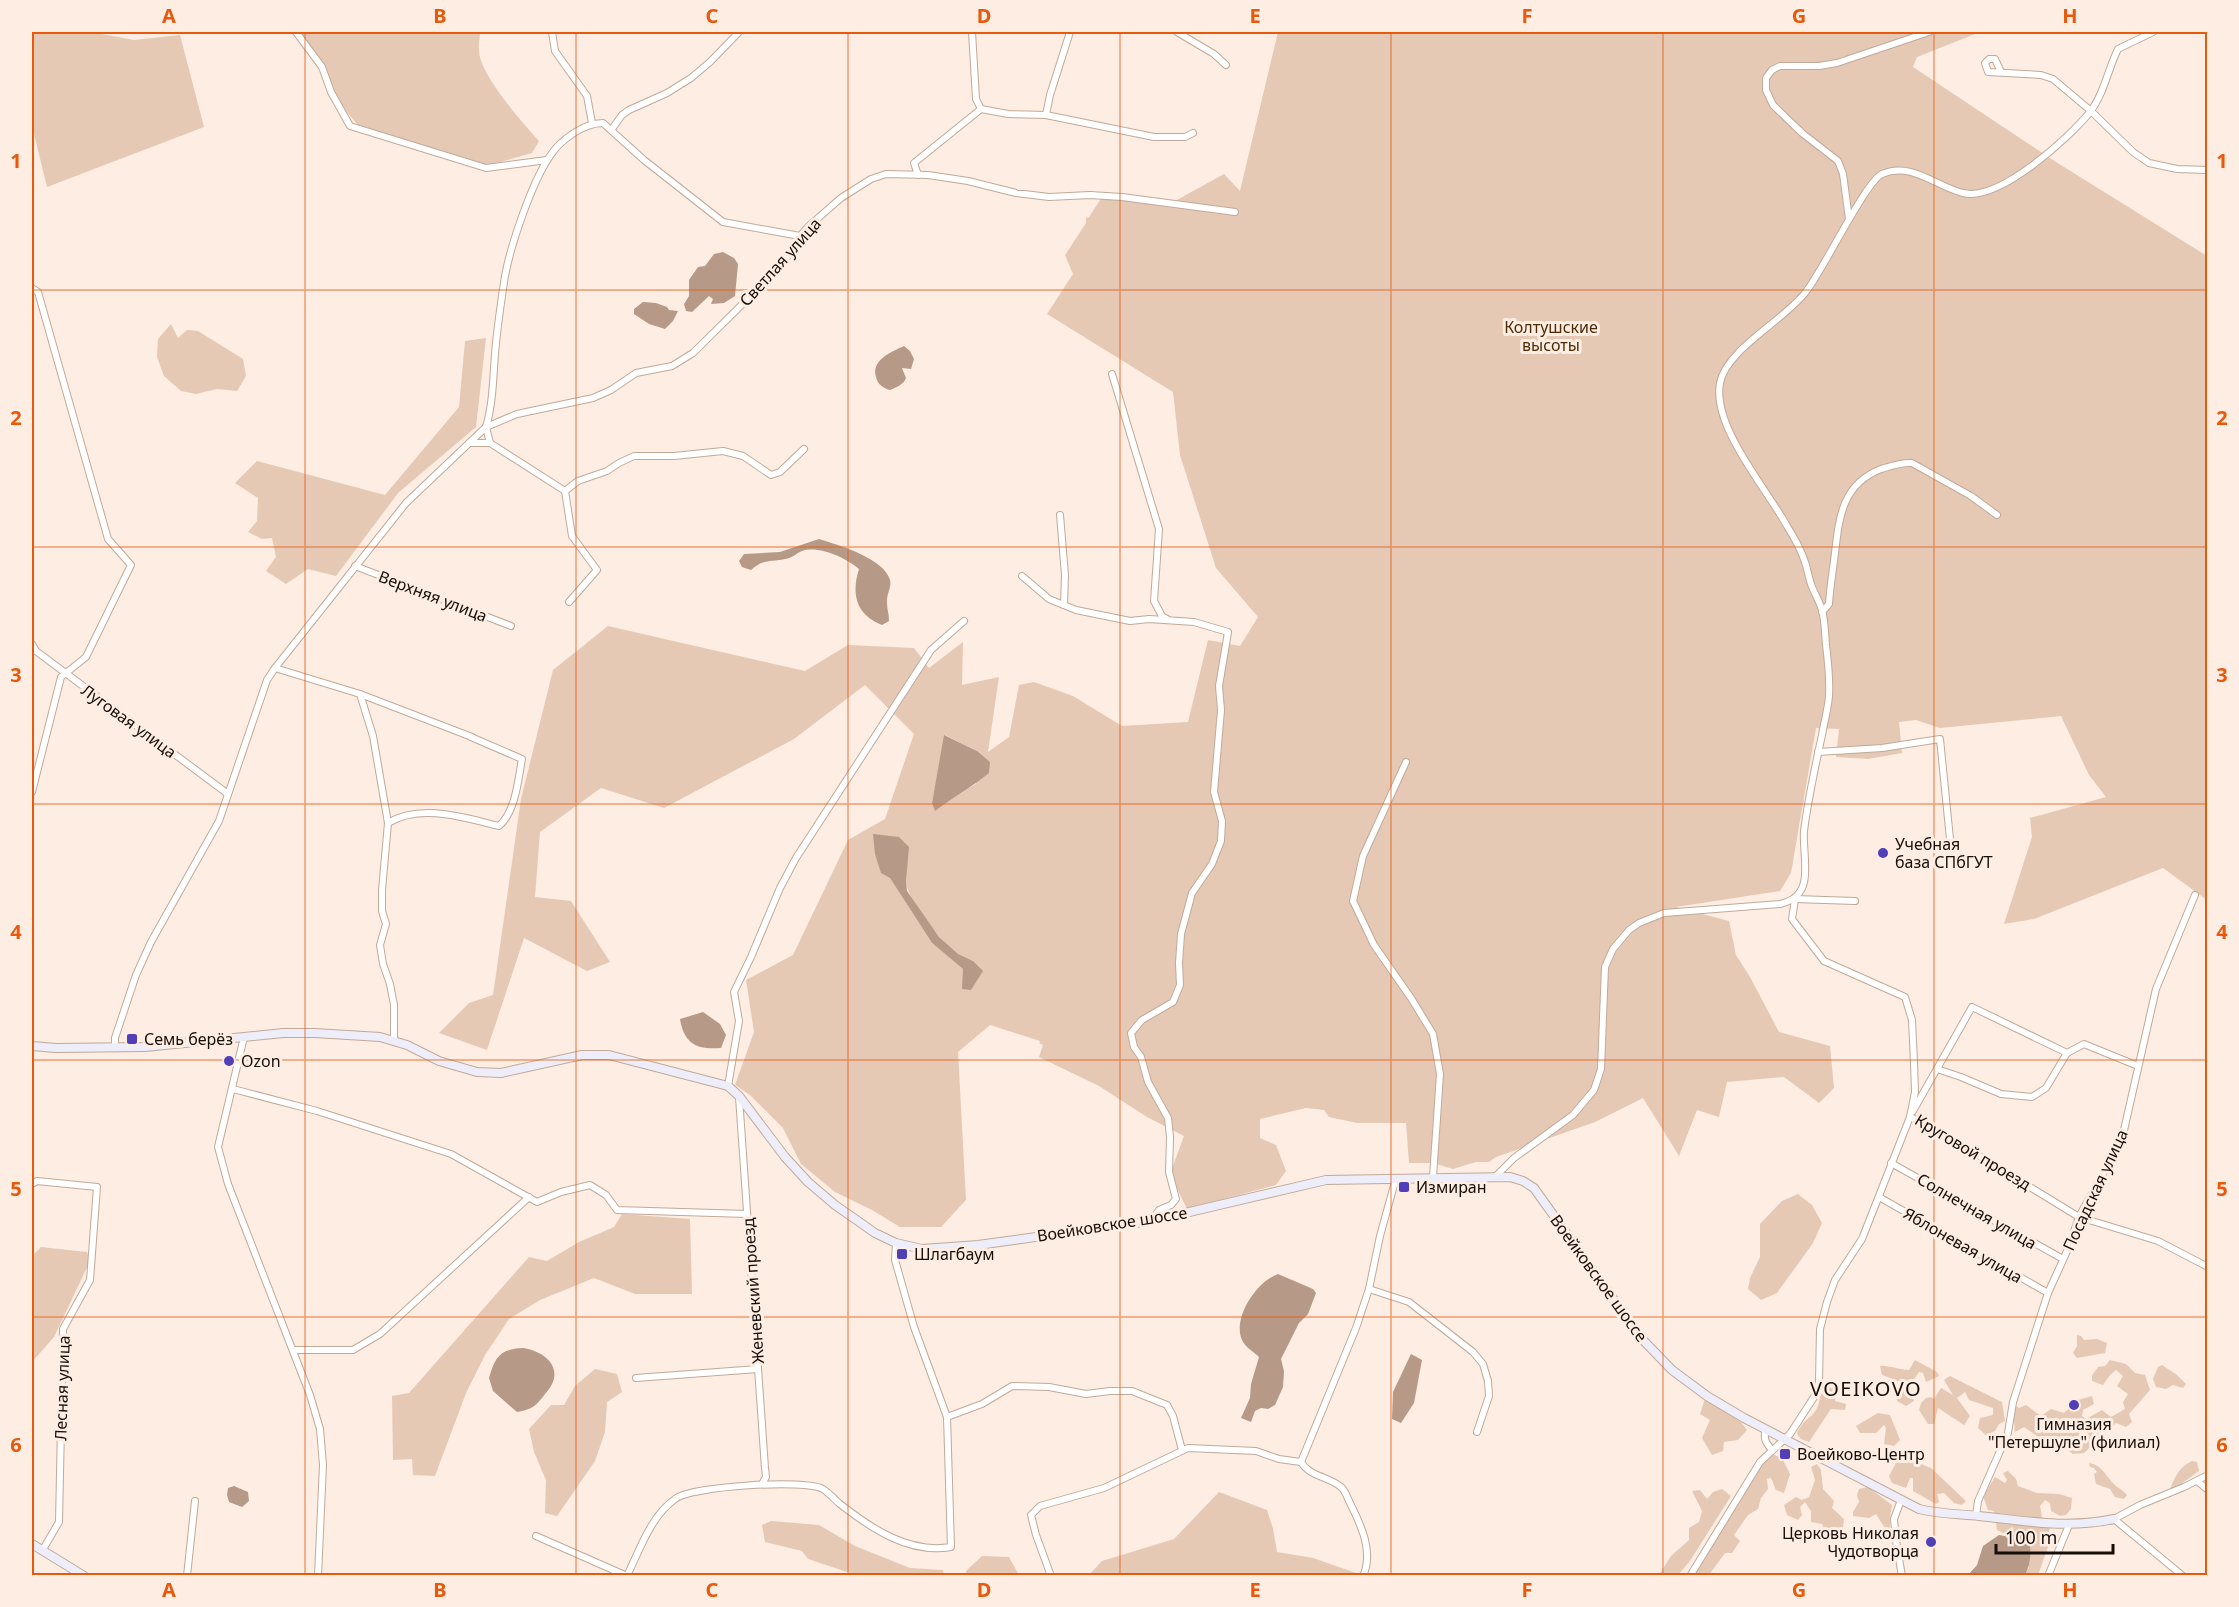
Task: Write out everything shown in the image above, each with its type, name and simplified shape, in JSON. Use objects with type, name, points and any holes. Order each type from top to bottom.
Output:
[{"type":"street","points":[[296,32],[322,67],[350,126],[486,168],[547,160]]},
{"type":"street","points":[[552,32],[555,51],[587,96],[592,123]]},
{"type":"street","points":[[612,129],[622,115],[629,110],[667,93],[691,78],[739,32]]},
{"type":"street","points":[[972,32],[976,99],[981,109]]},
{"type":"street","points":[[1046,115],[1070,32]]},
{"type":"street","points":[[1178,32],[1214,54],[1226,65]]},
{"type":"street","points":[[1850,219],[1838,160],[1802,133],[1773,105],[1766,90],[1766,78],[1772,70],[1780,66],[1819,66],[1837,63],[1929,32]]},
{"type":"street","points":[[1690,1575],[1760,1462],[1786,1439],[1816,1394],[1819,1382],[1820,1329],[1827,1302],[1835,1280],[1862,1239],[1910,1117],[1914,1092],[1912,1020],[1905,996],[1824,961],[1792,919],[1795,899],[1802,891],[1805,880],[1805,827],[1829,697],[1822,612],[1812,588],[1804,558],[1787,525],[1741,453],[1728,427],[1722,408],[1720,382],[1725,367],[1733,357],[1788,312],[1804,295],[1876,177],[1891,170],[1924,176],[1961,193],[1970,194],[1989,190],[2013,178],[2046,155],[2091,111],[2118,49],[2153,32]]},
{"type":"street","points":[[2001,72],[2042,75],[2053,79],[2091,111],[2133,152],[2149,163],[2176,169],[2208,170]]},
{"type":"street","points":[[918,175],[914,163],[981,109],[1008,114],[1046,115],[1154,137],[1185,137],[1193,133]]},
{"type":"street","points":[[115,1047],[115,1038],[136,975],[219,821],[267,680],[406,503],[486,427],[491,410],[495,351],[505,276],[530,196],[547,160],[561,143],[592,123],[603,123],[644,160],[723,222],[800,236]]},
{"type":"street","name":"Светлая улица","points":[[486,427],[517,414],[593,398],[611,390],[636,373],[672,366],[693,353],[776,271],[800,236],[841,198],[871,179],[886,174],[968,181],[1038,196],[1122,197],[1235,213]]},
{"type":"street","points":[[32,288],[38,292],[108,539],[131,565],[86,657],[61,677],[32,792]]},
{"type":"street","points":[[1112,374],[1159,529],[1154,602],[1162,616],[1169,619]]},
{"type":"street","points":[[486,427],[490,443]]},
{"type":"street","points":[[470,443],[490,443],[565,491],[572,536],[597,570],[569,602]]},
{"type":"street","points":[[565,491],[578,481],[607,471],[634,456],[674,456],[723,450],[743,456],[771,474],[780,472],[804,449]]},
{"type":"street","points":[[1822,612],[1829,604],[1836,537],[1845,499],[1866,477],[1876,471],[1904,462],[1912,463],[1971,496],[1997,515]]},
{"type":"street","points":[[1060,515],[1065,575],[1064,605]]},
{"type":"street","name":"Верхняя улица","points":[[356,566],[511,626]]},
{"type":"street","points":[[1022,576],[1049,599],[1076,610],[1130,621],[1169,619],[1194,622],[1228,632],[1219,686],[1221,710],[1215,792],[1222,822],[1221,841],[1212,864],[1192,893],[1189,902],[1181,934],[1180,985],[1173,1002],[1142,1020],[1131,1033],[1148,1082],[1168,1118],[1170,1137],[1168,1172],[1176,1199],[1171,1205],[1159,1210],[1151,1221]]},
{"type":"street","points":[[728,1086],[739,1021],[734,992],[780,888],[796,858],[931,650],[964,621]]},
{"type":"street","name":"Луговая улица","points":[[32,644],[36,651],[66,674],[228,794]]},
{"type":"street","points":[[275,668],[360,694],[473,737],[522,759],[512,804],[504,822],[499,826],[458,815],[439,814],[414,815],[388,823]]},
{"type":"street","points":[[360,694],[373,736],[388,823],[382,890],[382,911],[387,924],[380,945],[382,964],[390,984],[394,1005],[394,1040]]},
{"type":"street","points":[[1818,752],[1882,748],[1940,740],[1951,849]]},
{"type":"street","points":[[1406,762],[1363,856],[1353,901],[1374,945],[1433,1034],[1440,1074],[1433,1177]]},
{"type":"street","name":"Посадская улица","points":[[1976,1516],[1978,1501],[2008,1432],[2013,1401],[2048,1293],[2079,1217],[2122,1139],[2157,990],[2195,895]]},
{"type":"street","points":[[1496,1176],[1514,1158],[1573,1114],[1594,1090],[1601,1069],[1605,967],[1613,949],[1629,930],[1639,923],[1664,913],[1780,904],[1795,899],[1855,901]]},
{"type":"street","name":"Круговой проезд","points":[[2067,1053],[1972,1007],[1910,1117],[1940,1132],[2079,1217],[2158,1241],[2208,1267]]},
{"type":"street","name":"Воейковское шоссе","points":[[32,1046],[126,1047],[283,1033],[380,1036],[440,1061],[477,1072],[501,1073],[582,1055],[609,1055],[728,1086],[739,1096],[785,1157],[808,1182],[835,1205],[875,1233],[896,1243],[922,1249],[978,1245],[1151,1221],[1326,1180],[1496,1176],[1516,1179],[1534,1188],[1641,1338],[1672,1370],[1707,1395],[1766,1430],[1919,1509],[1939,1514],[2047,1525],[2094,1524],[2114,1519]]},
{"type":"street","points":[[244,1037],[218,1147],[228,1184],[310,1395],[320,1429],[323,1465],[318,1575]]},
{"type":"street","points":[[1937,1070],[1961,1077],[2001,1094],[2032,1097],[2046,1088],[2067,1053],[2084,1044],[2138,1066]]},
{"type":"street","points":[[233,1089],[317,1111],[451,1154],[537,1202],[561,1192],[590,1185],[606,1196],[617,1210],[747,1214]]},
{"type":"street","name":"Женевский проезд","points":[[739,1096],[766,1477],[762,1484]]},
{"type":"street","name":"Солнечная улица","points":[[1891,1163],[2062,1259]]},
{"type":"street","points":[[1301,1462],[1370,1289],[1380,1236],[1396,1178]]},
{"type":"street","name":"Лесная улица","points":[[32,1184],[37,1181],[98,1187],[90,1280],[63,1329],[58,1522],[42,1551]]},
{"type":"street","points":[[293,1350],[353,1350],[380,1334],[529,1197]]},
{"type":"street","name":"Яблоневая улица","points":[[1879,1197],[2048,1293]]},
{"type":"street","points":[[536,1536],[627,1575],[658,1514],[676,1497],[706,1489],[762,1484],[821,1487],[841,1505],[881,1532],[922,1549],[934,1550],[951,1547],[947,1417],[914,1327],[895,1260],[896,1243]]},
{"type":"street","points":[[1370,1289],[1409,1302],[1473,1352],[1483,1364],[1489,1396],[1477,1432]]},
{"type":"street","points":[[636,1378],[758,1369]]},
{"type":"street","points":[[947,1417],[982,1404],[1012,1386],[1049,1387],[1086,1394],[1132,1391],[1167,1406],[1173,1416],[1182,1450]]},
{"type":"street","points":[[1766,1430],[1764,1437],[1772,1450]]},
{"type":"street","points":[[1051,1575],[1031,1515],[1040,1506],[1104,1488],[1188,1448],[1256,1451],[1279,1459],[1301,1462],[1314,1474],[1342,1487],[1363,1529],[1368,1565],[1363,1575]]},
{"type":"street","points":[[2183,1575],[2114,1519],[2208,1475]]},
{"type":"street","points":[[2197,1480],[2208,1490]]},
{"type":"street","points":[[1901,1500],[1894,1519],[1902,1575]]},
{"type":"street","points":[[187,1575],[195,1501]]},
{"type":"street","points":[[2048,1575],[2069,1525]]},
{"type":"street","points":[[32,1544],[84,1575]]},
{"type":"green space","points":[[32,32],[91,32],[134,40],[180,35],[204,127],[47,187],[34,134],[32,135]]},
{"type":"green space","points":[[300,32],[480,32],[479,51],[486,73],[503,98],[539,141],[532,153],[489,165],[450,158],[378,135],[358,125],[338,102],[323,62]]},
{"type":"green space","name":"Колтушские высоты","points":[[1278,32],[1980,32],[1917,57],[1913,67],[2056,162],[2207,256],[2207,900],[2163,868],[2034,919],[2004,924],[2032,837],[2030,818],[2106,797],[2089,775],[2061,716],[1940,728],[1916,720],[1899,722],[1902,753],[1868,759],[1836,757],[1839,729],[1816,728],[1791,873],[1780,891],[1676,907],[1729,921],[1736,955],[1779,1032],[1830,1046],[1834,1088],[1819,1103],[1784,1077],[1727,1082],[1719,1117],[1697,1110],[1679,1156],[1643,1098],[1595,1122],[1496,1157],[1489,1162],[1476,1162],[1453,1169],[1433,1163],[1409,1163],[1406,1123],[1357,1123],[1329,1117],[1324,1110],[1306,1108],[1260,1119],[1260,1138],[1276,1145],[1286,1171],[1276,1185],[1187,1209],[1170,1174],[1184,1136],[1147,1117],[1099,1086],[1039,1057],[1043,1045],[1039,1043],[1040,1041],[990,1025],[958,1052],[966,1200],[941,1227],[900,1227],[835,1192],[801,1164],[783,1128],[750,1095],[735,1085],[754,1032],[746,980],[793,955],[848,840],[885,819],[914,734],[865,685],[794,739],[664,808],[601,788],[540,832],[535,897],[571,901],[610,962],[587,971],[524,938],[487,1050],[439,1033],[469,1003],[493,995],[521,799],[553,670],[608,626],[805,671],[848,645],[914,648],[929,668],[963,642],[962,685],[999,677],[988,752],[1009,737],[1019,685],[1034,682],[1073,696],[1122,726],[1188,722],[1208,640],[1240,646],[1258,617],[1216,568],[1180,455],[1173,392],[1047,314],[1073,274],[1065,255],[1086,223],[1086,218],[1104,194],[1164,203],[1175,201],[1224,174],[1240,191]],"holes":[[[945,735],[977,751],[976,784],[955,795],[935,810],[932,803]],[[890,878],[906,881],[912,899],[933,930],[956,953],[973,961],[963,969],[932,943]]]},
{"type":"green space","points":[[171,324],[178,338],[187,330],[198,331],[243,359],[246,376],[237,391],[217,389],[196,394],[181,391],[164,376],[157,357],[158,339]]},
{"type":"green space","points":[[486,338],[476,427],[398,493],[336,576],[308,569],[286,584],[266,571],[276,557],[272,538],[262,539],[248,532],[257,521],[258,498],[235,483],[257,461],[385,495],[459,407],[465,341]]},
{"type":"green space","points":[[1798,1194],[1812,1205],[1822,1223],[1813,1243],[1777,1293],[1761,1300],[1748,1289],[1750,1278],[1760,1257],[1760,1224],[1782,1201]]},
{"type":"green space","points":[[622,1214],[690,1219],[692,1294],[635,1294],[594,1278],[540,1300],[509,1319],[485,1355],[466,1393],[435,1476],[413,1475],[412,1459],[393,1460],[392,1396],[409,1393],[529,1257],[547,1261],[579,1242],[614,1227]]},
{"type":"green space","points":[[41,1247],[87,1252],[90,1261],[54,1337],[32,1362],[32,1256]]},
{"type":"green space","points":[[2077,1335],[2084,1340],[2097,1339],[2107,1343],[2105,1353],[2077,1358],[2073,1353],[2077,1346]]},
{"type":"green space","points":[[1915,1360],[1937,1372],[1939,1376],[1926,1382],[1923,1373],[1919,1372],[1912,1382],[1898,1381],[1882,1375],[1880,1366],[1909,1370]]},
{"type":"green space","points":[[2110,1360],[2126,1364],[2135,1373],[2145,1375],[2150,1390],[2129,1414],[2132,1422],[2126,1427],[2116,1423],[2084,1453],[2073,1454],[2056,1442],[2037,1436],[2024,1427],[2015,1432],[2013,1408],[2016,1406],[2019,1408],[2026,1405],[2041,1416],[2051,1409],[2064,1413],[2078,1400],[2092,1396],[2094,1404],[2083,1410],[2082,1416],[2086,1419],[2102,1410],[2111,1417],[2125,1409],[2123,1402],[2128,1394],[2117,1386],[2123,1376],[2116,1370],[2103,1385],[2092,1381],[2092,1375],[2098,1367],[2105,1366]]},
{"type":"green space","points":[[2162,1365],[2186,1384],[2183,1388],[2173,1385],[2166,1389],[2156,1387],[2153,1379],[2158,1367]]},
{"type":"green space","points":[[595,1369],[617,1374],[622,1392],[607,1402],[605,1432],[595,1461],[557,1516],[545,1513],[546,1480],[534,1452],[529,1429],[551,1405],[564,1405],[575,1386]]},
{"type":"green space","points":[[1950,1376],[2002,1402],[2005,1421],[1999,1424],[1995,1431],[1986,1435],[1978,1428],[1980,1418],[1993,1415],[1993,1408],[1969,1400],[1965,1392],[1957,1398],[1970,1416],[1964,1425],[1938,1408],[1934,1424],[1928,1424],[1919,1410],[1921,1403],[1926,1398],[1934,1399],[1941,1388],[1953,1395],[1944,1380]]},
{"type":"green space","points":[[1828,1387],[1836,1390],[1835,1401],[1846,1404],[1845,1410],[1831,1409],[1809,1442],[1801,1439],[1797,1434],[1799,1429],[1815,1411],[1821,1394]]},
{"type":"green space","points":[[1903,1387],[1912,1391],[1914,1401],[1906,1406],[1897,1401],[1896,1391]]},
{"type":"green space","points":[[1705,1399],[1729,1410],[1747,1430],[1738,1440],[1724,1442],[1723,1451],[1712,1455],[1702,1438],[1710,1420],[1700,1414]]},
{"type":"green space","points":[[1878,1413],[1890,1415],[1900,1440],[1894,1446],[1884,1444],[1886,1428],[1884,1425],[1876,1433],[1860,1433],[1856,1426]]},
{"type":"green space","points":[[1772,1454],[1782,1458],[1790,1474],[1784,1493],[1776,1490],[1771,1478],[1767,1479],[1768,1489],[1761,1498],[1758,1509],[1748,1515],[1734,1535],[1740,1541],[1732,1553],[1725,1553],[1709,1575],[1694,1576],[1766,1458]]},
{"type":"green space","points":[[1903,1457],[1931,1468],[1966,1501],[1962,1505],[1954,1503],[1944,1493],[1937,1494],[1939,1502],[1936,1504],[1913,1491],[1913,1478],[1910,1478],[1906,1488],[1892,1483],[1889,1476],[1898,1459]]},
{"type":"green space","points":[[2192,1461],[2197,1462],[2199,1471],[2177,1487],[2170,1489],[2181,1469]]},
{"type":"green space","points":[[2089,1463],[2099,1468],[2127,1495],[2124,1499],[2115,1497],[2110,1489],[2096,1484],[2094,1474],[2097,1472],[2090,1467]]},
{"type":"green space","points":[[1817,1464],[1821,1470],[1823,1489],[1834,1501],[1832,1508],[1844,1519],[1843,1528],[1827,1535],[1822,1524],[1811,1522],[1811,1511],[1805,1502],[1800,1507],[1802,1515],[1798,1520],[1787,1515],[1784,1505],[1796,1497],[1802,1500],[1809,1497],[1815,1480],[1811,1467]]},
{"type":"green space","points":[[2008,1471],[2016,1479],[2018,1486],[2037,1493],[2059,1494],[2072,1498],[2071,1509],[2066,1515],[2060,1516],[2051,1511],[2050,1503],[2045,1500],[2040,1506],[2042,1517],[2050,1521],[2048,1547],[2038,1575],[2025,1575],[2029,1567],[2010,1537],[1997,1530],[1994,1511],[1988,1510],[1983,1496],[1995,1477],[2005,1483],[2007,1480],[2003,1473]]},
{"type":"green space","points":[[1868,1487],[1892,1505],[1890,1530],[1886,1530],[1876,1514],[1869,1518],[1853,1516],[1859,1502],[1857,1495],[1859,1489]]},
{"type":"green space","points":[[1722,1489],[1731,1496],[1690,1561],[1678,1575],[1659,1575],[1671,1556],[1689,1540],[1689,1528],[1699,1522],[1702,1511],[1692,1491],[1700,1490],[1707,1499],[1713,1492]]},
{"type":"green space","points":[[1219,1492],[1267,1510],[1277,1552],[1313,1558],[1356,1573],[1355,1575],[1089,1575],[1102,1561],[1174,1539]]},
{"type":"green space","points":[[771,1521],[819,1525],[855,1546],[910,1568],[943,1570],[944,1575],[856,1575],[808,1559],[802,1551],[765,1542],[762,1525]]},
{"type":"green space","points":[[982,1556],[1009,1557],[1019,1575],[966,1575],[966,1571]]},
{"type":"shaded area","points":[[723,252],[734,258],[738,264],[735,296],[724,303],[711,304],[713,299],[709,296],[692,312],[686,311],[684,304],[689,296],[689,280],[698,267],[705,266],[714,254]]},
{"type":"shaded area","points":[[643,302],[656,303],[669,310],[678,311],[673,321],[665,329],[649,324],[634,314],[634,309]]},
{"type":"shaded area","points":[[904,346],[914,359],[911,369],[902,368],[906,378],[890,390],[879,384],[875,371],[876,366],[883,357]]},
{"type":"shaded area","points":[[819,539],[859,553],[886,572],[890,580],[887,600],[889,621],[882,625],[866,616],[856,595],[859,569],[832,554],[809,550],[792,557],[763,562],[751,570],[742,567],[739,561],[744,554],[780,552]]},
{"type":"shaded area","points":[[944,735],[977,751],[990,762],[989,773],[935,811],[932,803]]},
{"type":"shaded area","points":[[873,834],[899,837],[909,847],[907,891],[939,937],[958,954],[973,961],[983,971],[971,990],[962,989],[963,969],[932,943],[890,878],[881,873],[875,854]]},
{"type":"shaded area","points":[[703,1012],[720,1024],[726,1035],[721,1048],[705,1048],[693,1044],[688,1040],[682,1028],[680,1019]]},
{"type":"shaded area","points":[[1278,1274],[1313,1289],[1316,1293],[1308,1314],[1299,1323],[1281,1359],[1284,1371],[1283,1387],[1275,1405],[1268,1409],[1261,1408],[1255,1411],[1251,1422],[1241,1418],[1250,1398],[1251,1384],[1259,1357],[1242,1340],[1240,1321],[1248,1301],[1255,1292],[1262,1284]]},
{"type":"shaded area","points":[[523,1348],[532,1350],[547,1359],[552,1364],[554,1378],[551,1386],[537,1404],[517,1412],[493,1391],[489,1378],[496,1360],[504,1352]]},
{"type":"shaded area","points":[[1411,1354],[1422,1360],[1414,1403],[1401,1423],[1392,1419],[1393,1392]]},
{"type":"shaded area","points":[[234,1486],[248,1492],[249,1501],[242,1507],[229,1502],[228,1488]]},
{"type":"shaded area","points":[[2016,1533],[2028,1536],[2030,1561],[2025,1575],[1968,1575],[1977,1565],[1983,1546],[1999,1535],[2010,1537]]},
{"type":"place","name":"Учебная база СПбГУТ","points":[[1883,853]]},
{"type":"place","name":"Семь берёз","points":[[132,1039]]},
{"type":"place","name":"Ozon","points":[[229,1061]]},
{"type":"place","name":"Измиран","points":[[1404,1187]]},
{"type":"place","name":"Шлагбаум","points":[[902,1254]]},
{"type":"place","name":"Гимназия \"Петершуле\" (филиал)","points":[[2074,1405]]},
{"type":"place","name":"Воейково-Центр","points":[[1785,1454]]},
{"type":"place","name":"Церковь Николая Чудотворца","points":[[1931,1542]]},
{"type":"district","name":"VOEIKOVO","points":[[1866,1388]]}]
